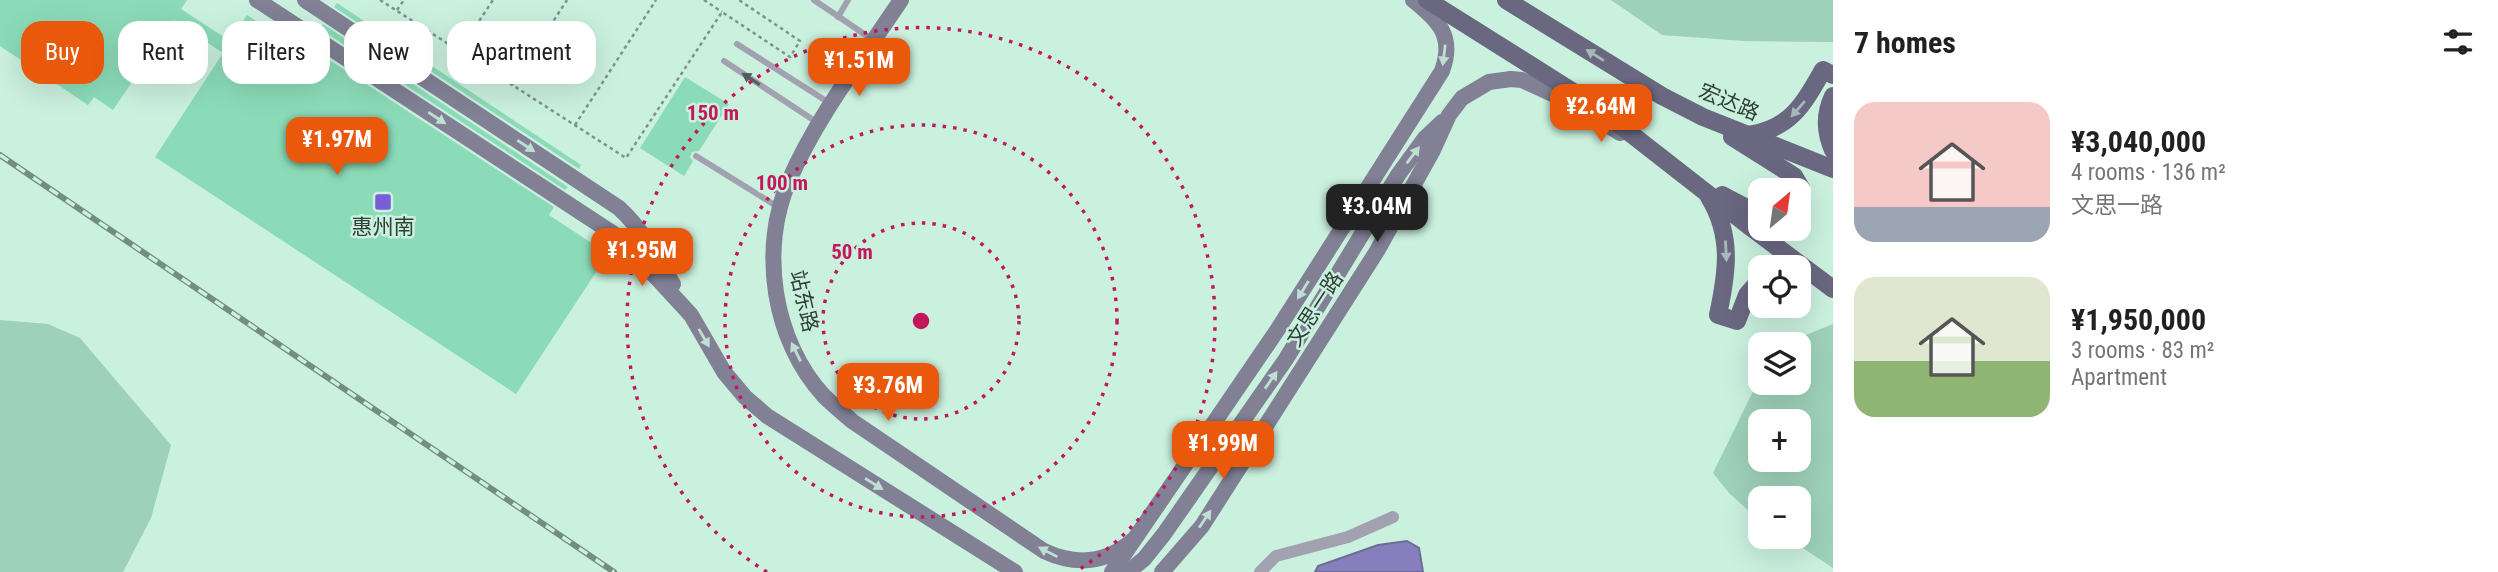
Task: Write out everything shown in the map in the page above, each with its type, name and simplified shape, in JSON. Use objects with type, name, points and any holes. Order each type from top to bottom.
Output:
[{"type":"main road","points":[[1427,0],[1594,105],[1784,255]]},
{"type":"main road","name":"宏达路","points":[[1506,0],[1662,96],[1703,117],[1833,169]]},
{"type":"main road","points":[[1749,135],[1782,124],[1800,108],[1823,70],[1833,75]]},
{"type":"main road","points":[[1833,96],[1827,108],[1826,119],[1833,150]]},
{"type":"main road","points":[[1703,117],[1795,178]]},
{"type":"main road","points":[[1672,164],[1748,209]]},
{"type":"main road","points":[[1703,189],[1720,219],[1727,245],[1726,274],[1718,315],[1737,321],[1748,294]]},
{"type":"main road","points":[[1811,275],[1833,289]]},
{"type":"street","points":[[257,0],[620,239],[691,315]]},
{"type":"street","points":[[305,0],[619,208],[635,223],[649,243],[724,372],[745,397],[767,416],[1015,572]]},
{"type":"street","name":"站东路","points":[[901,0],[820,124],[789,180],[780,208],[774,275],[781,313],[794,349],[825,397],[852,421],[1054,556],[1076,561],[1097,559],[1117,552],[1133,540]]},
{"type":"street","name":"文思一路","points":[[1112,572],[1278,329],[1441,71],[1446,47],[1443,31],[1433,15],[1413,0]]},
{"type":"street","name":"文思一路","points":[[1162,572],[1202,526],[1377,251],[1449,115],[1462,98],[1479,86],[1499,80],[1522,80],[1561,97],[1607,126],[1653,150]]},
{"type":"street","points":[[1128,572],[1144,559],[1164,534],[1286,359],[1398,175],[1425,138],[1449,115]]},
{"type":"street","points":[[1260,572],[1276,555],[1348,537],[1393,517]]},
{"type":"lane","points":[[814,0],[874,41]]},
{"type":"lane","points":[[838,17],[848,0]]},
{"type":"lane","points":[[737,44],[832,105]]},
{"type":"lane","points":[[724,61],[820,124]]},
{"type":"lane","points":[[696,156],[780,208]]},
{"type":"path","points":[[380,0],[447,42]]},
{"type":"path","points":[[397,10],[404,0]]},
{"type":"path","points":[[479,21],[493,0]]},
{"type":"path","points":[[567,0],[512,85],[626,158],[722,12]]},
{"type":"path","points":[[575,125],[656,0]]},
{"type":"path","points":[[704,0],[790,57],[800,41],[739,0]]},
{"type":"green space","points":[[1611,0],[1833,0],[1833,42],[1745,41],[1662,35]]},
{"type":"green space","points":[[0,320],[48,324],[80,338],[171,445],[151,518],[123,572],[0,572]]},
{"type":"green space","points":[[1833,324],[1833,568],[1804,549],[1811,549],[1811,486],[1748,486],[1748,510],[1713,473],[1751,395],[1811,395],[1811,333]]},
{"type":"shaded area","points":[[1407,541],[1419,548],[1423,572],[1315,572],[1318,566],[1378,545]]},
{"type":"building","points":[[0,0],[187,0],[181,9],[199,21],[118,21],[118,84],[131,84],[113,110],[94,97],[88,105],[57,84],[104,84],[104,21],[21,21],[21,60],[0,46]]},
{"type":"building","points":[[337,3],[364,21],[355,21],[334,7]]},
{"type":"building","points":[[247,15],[256,21],[243,21]]},
{"type":"building","points":[[208,27],[222,36],[222,52],[208,43]]},
{"type":"building","points":[[330,29],[344,38],[344,45],[330,36]]},
{"type":"building","points":[[222,55],[222,84],[330,84],[330,60],[344,70],[344,84],[366,84],[554,207],[549,215],[608,254],[516,394],[155,157],[203,84],[208,84],[208,76]]},
{"type":"building","points":[[433,67],[447,76],[447,82],[433,72]]},
{"type":"building","points":[[685,77],[729,104],[699,151],[692,152],[690,157],[693,161],[684,176],[640,148]]},
{"type":"building","points":[[404,84],[413,84],[568,187],[565,190]]},
{"type":"building","points":[[450,84],[459,84],[581,165],[579,169]]},
{"type":"railway","points":[[0,155],[614,572]]},
{"type":"place","name":"惠州南","points":[[383,202]]}]
